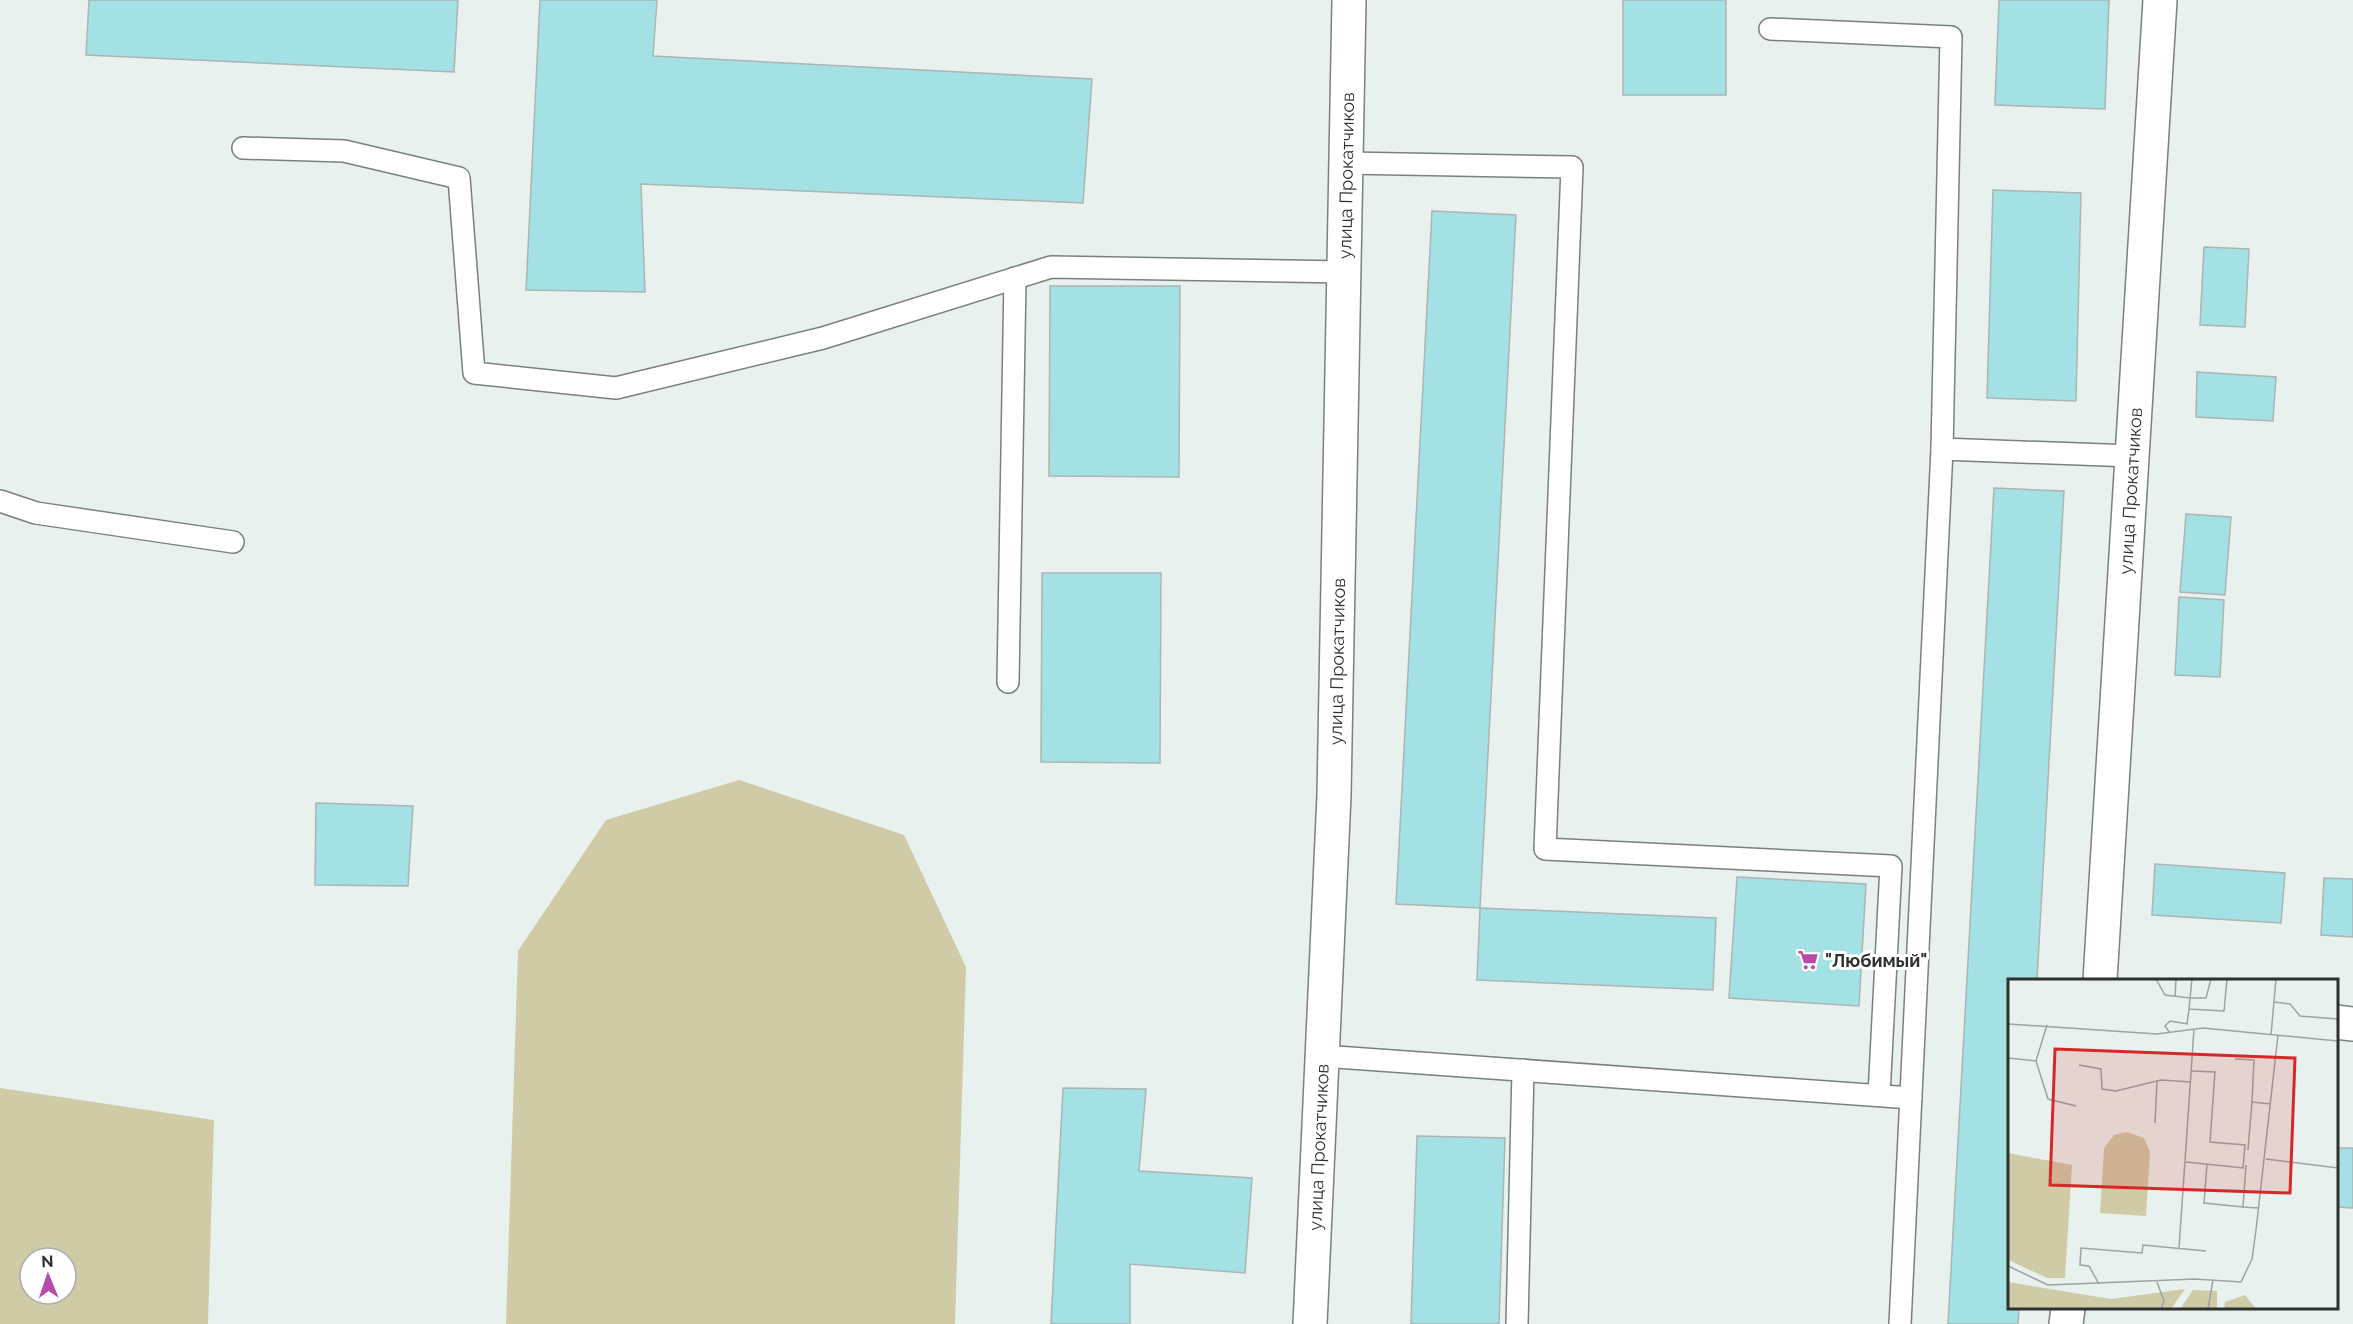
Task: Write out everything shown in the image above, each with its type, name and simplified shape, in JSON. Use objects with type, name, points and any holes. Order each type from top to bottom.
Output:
[{"type":"street","name":"улица Прокатчиков","points":[[1310,1324],[1334,795],[1349,0]]},
{"type":"street","name":"улица Прокатчиков","points":[[2100,979],[2160,0]]},
{"type":"street","points":[[2338,1023],[2353,1024]]},
{"type":"street","points":[[2066,1324],[2068,1309]]},
{"type":"lane","points":[[1770,29],[1951,37],[1942,448],[1900,1324]]},
{"type":"lane","points":[[243,148],[344,151],[459,178],[474,373],[616,388],[823,338],[1051,267],[1344,272]]},
{"type":"lane","points":[[1346,163],[1572,167],[1545,849],[1891,866],[1879,1095]]},
{"type":"lane","points":[[1008,682],[1015,278]]},
{"type":"lane","points":[[1942,448],[2132,456]]},
{"type":"lane","points":[[0,501],[36,513],[233,542]]},
{"type":"lane","points":[[1322,1056],[1911,1098]]},
{"type":"lane","points":[[1517,1324],[1523,1070]]},
{"type":"shaded area","points":[[739,780],[904,835],[966,967],[955,1324],[506,1324],[518,951],[606,820]]},
{"type":"shaded area","points":[[0,1088],[214,1120],[208,1324],[0,1324]]},
{"type":"building","points":[[89,0],[458,0],[454,72],[86,55]]},
{"type":"building","points":[[540,0],[657,0],[653,56],[1092,79],[1083,203],[641,184],[645,292],[526,290]]},
{"type":"building","points":[[1623,0],[1726,0],[1726,95],[1623,95]]},
{"type":"building","points":[[1999,0],[2109,0],[2105,109],[1995,105]]},
{"type":"building","points":[[1993,190],[2081,193],[2076,401],[1987,398]]},
{"type":"building","points":[[1432,211],[1516,215],[1480,908],[1396,904]]},
{"type":"building","points":[[2204,247],[2249,249],[2245,327],[2200,325]]},
{"type":"building","points":[[1050,286],[1180,286],[1179,477],[1049,476]]},
{"type":"building","points":[[2197,372],[2276,377],[2273,421],[2196,417]]},
{"type":"building","points":[[1994,488],[2064,491],[2037,979],[2008,979],[2008,1309],[2019,1309],[2018,1324],[1948,1324]]},
{"type":"building","points":[[2186,514],[2231,517],[2225,595],[2180,592]]},
{"type":"building","points":[[1042,573],[1161,573],[1160,763],[1041,762]]},
{"type":"building","points":[[2179,597],[2224,600],[2220,677],[2175,675]]},
{"type":"building","points":[[316,803],[413,806],[408,886],[315,885]]},
{"type":"building","points":[[2155,864],[2285,873],[2281,923],[2152,915]]},
{"type":"building","points":[[1737,877],[1866,884],[1859,1006],[1729,998]]},
{"type":"building","points":[[2324,878],[2353,879],[2353,937],[2321,935]]},
{"type":"building","points":[[1480,908],[1716,918],[1713,990],[1477,980]]},
{"type":"building","points":[[1063,1088],[1146,1089],[1139,1171],[1252,1178],[1245,1273],[1130,1264],[1130,1324],[1051,1324]]},
{"type":"building","points":[[1417,1136],[1505,1138],[1499,1324],[1411,1324]]},
{"type":"building","points":[[2338,1148],[2353,1148],[2353,1208],[2338,1207]]},
{"type":"place","name":"\"Любимый\"","points":[[1808,960]]}]
